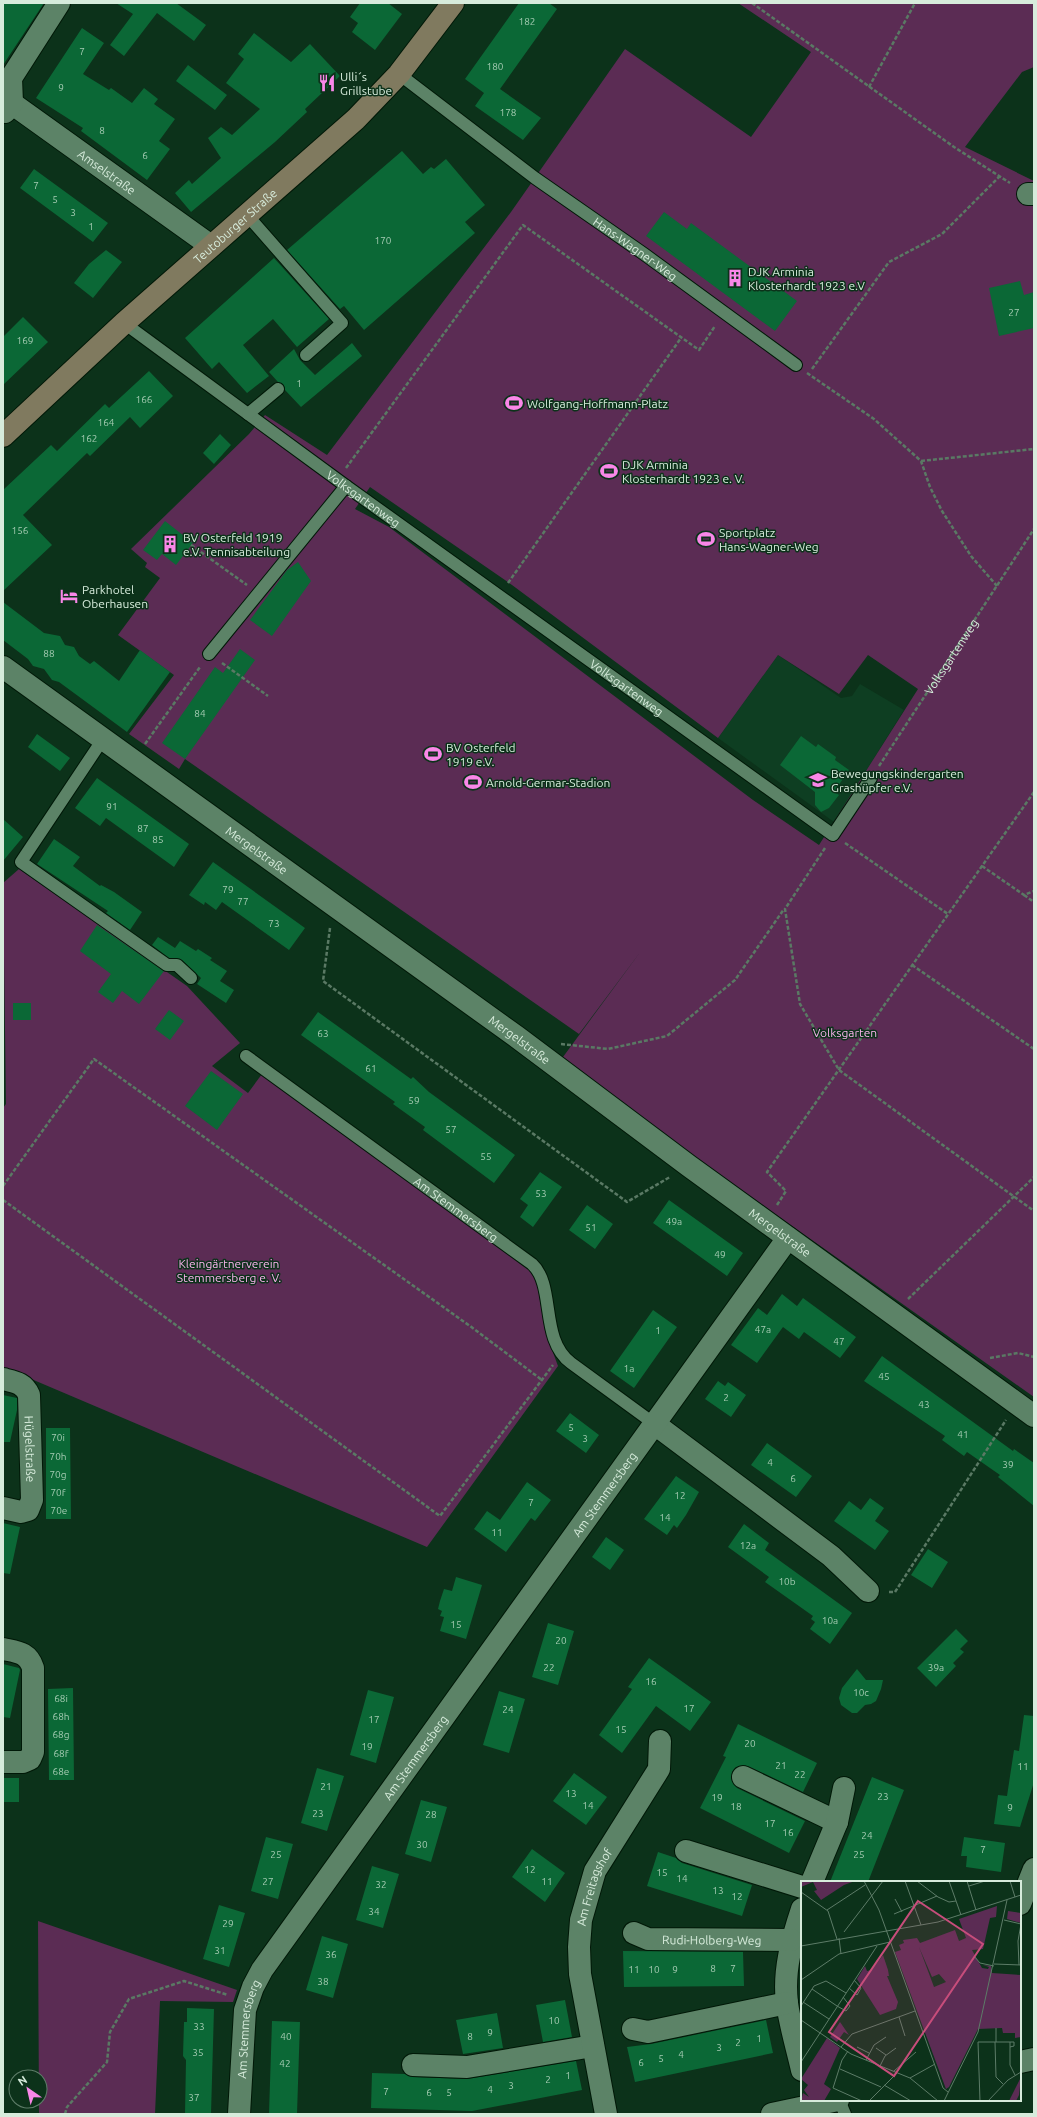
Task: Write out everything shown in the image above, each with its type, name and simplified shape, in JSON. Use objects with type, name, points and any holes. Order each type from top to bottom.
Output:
[{"type":"main road","name":"Teutoburger Straße","points":[[3,436],[124,323],[356,119],[399,74],[453,3]]},
{"type":"street","points":[[6,105],[11,78],[59,3]]},
{"type":"street","name":"Amselstraße","points":[[6,105],[211,246]]},
{"type":"street","name":"Mergelstraße","points":[[3,668],[334,904],[517,1037],[892,1315],[1025,1410]]},
{"type":"street","name":"Am Stemmersberg","points":[[239,2114],[244,2020],[248,2000],[253,1987],[267,1963],[656,1425],[788,1238]]},
{"type":"street","name":"Hügelstraße","points":[[3,1379],[19,1383],[26,1389],[29,1395],[32,1500],[28,1510],[21,1512],[3,1508]]},
{"type":"street","name":"Am Stemmersberg","points":[[656,1425],[831,1556],[868,1591]]},
{"type":"street","points":[[3,1649],[24,1653],[30,1659],[33,1668],[33,1752],[30,1760],[23,1762],[3,1762]]},
{"type":"street","name":"Am Freitagshof","points":[[606,2114],[580,1974],[578,1947],[581,1920],[595,1871],[659,1769],[660,1741]]},
{"type":"street","points":[[743,1777],[837,1822]]},
{"type":"street","points":[[812,1881],[837,1822],[844,1788]]},
{"type":"street","points":[[686,1851],[801,1888]]},
{"type":"street","points":[[1021,1902],[1034,1869]]},
{"type":"street","points":[[801,1912],[791,1940],[788,1962],[787,2003],[801,2066]]},
{"type":"street","name":"Rudi-Holberg-Weg","points":[[634,1933],[648,1939],[791,1940]]},
{"type":"street","points":[[634,2029],[648,2032],[787,2003]]},
{"type":"street","points":[[413,2065],[467,2067],[593,2046]]},
{"type":"street","points":[[1021,2062],[1034,2060]]},
{"type":"street","points":[[772,2114],[810,2103],[829,2101]]},
{"type":"lane","name":"Hans-Wagner-Weg","points":[[399,74],[535,178],[644,254],[796,366]]},
{"type":"lane","points":[[247,215],[342,323],[306,355]]},
{"type":"lane","name":"Volksgartenweg","points":[[124,323],[342,483],[833,835]]},
{"type":"lane","points":[[248,414],[278,389]]},
{"type":"lane","points":[[209,654],[258,593],[342,483]]},
{"type":"lane","points":[[104,739],[21,862],[167,965],[177,965],[191,978]]},
{"type":"lane","points":[[833,835],[871,778]]},
{"type":"lane","name":"Am Stemmersberg","points":[[246,1056],[539,1270],[550,1325],[561,1354],[571,1363],[656,1425]]},
{"type":"lane","points":[[838,2101],[845,2114]]},
{"type":"path","points":[[752,3],[954,147],[1031,194]]},
{"type":"path","points":[[869,87],[915,3]]},
{"type":"path","points":[[808,374],[889,262],[942,234],[1000,176]]},
{"type":"path","points":[[342,483],[523,226],[699,350],[724,312]]},
{"type":"path","points":[[499,595],[681,338]]},
{"type":"path","points":[[796,366],[874,419],[921,461],[930,487],[942,511],[971,556],[997,586]]},
{"type":"path","points":[[921,461],[1034,449]]},
{"type":"path","name":"Volksgartenweg","points":[[871,778],[1034,529]]},
{"type":"path","points":[[191,546],[258,593]]},
{"type":"path","points":[[209,654],[268,696]]},
{"type":"path","points":[[158,727],[194,675]]},
{"type":"path","points":[[778,1203],[786,1191],[767,1172],[1034,792]]},
{"type":"path","points":[[556,1043],[608,1049],[667,1036],[735,980],[833,835],[948,914]]},
{"type":"path","points":[[982,866],[1034,902]]},
{"type":"path","points":[[1024,895],[1034,891]]},
{"type":"path","points":[[334,904],[323,982],[627,1202],[689,1166]]},
{"type":"path","points":[[784,909],[800,1004],[838,1070],[1034,1212]]},
{"type":"path","points":[[912,964],[1034,1049]]},
{"type":"path","points":[[3,1186],[94,1059],[464,1322],[542,1380]]},
{"type":"path","points":[[892,1315],[922,1284],[1034,1177]]},
{"type":"path","points":[[3,1200],[440,1516],[561,1354]]},
{"type":"path","points":[[964,1365],[996,1356],[1018,1353],[1034,1357]]},
{"type":"path","points":[[868,1591],[894,1592],[1025,1410]]},
{"type":"path","points":[[65,2114],[67,2107],[107,2062],[110,2032],[129,1999],[184,1981],[248,2000]]},
{"type":"shaded area","name":"Bewegungskindergarten Grashüpfer e.V.","points":[[778,655],[841,698],[852,696],[860,684],[904,710],[834,822],[718,738]]},
{"type":"green space","name":"Volksgarten","points":[[738,3],[1034,3],[1034,67],[1022,72],[965,147],[1034,181],[1034,1397],[689,1153],[563,1057],[641,951],[579,1034],[185,759],[179,769],[129,734],[174,675],[118,635],[160,578],[145,567],[147,563],[131,549],[249,434],[265,415],[327,455],[511,212],[625,49],[751,137],[811,52]],"holes":[[[370,487],[512,585],[718,738],[778,655],[839,694],[868,655],[918,689],[819,845],[753,800],[389,527],[355,509]]]},
{"type":"green space","name":"Kleingärtnerverein Stemmersberg e. V.","points":[[19,869],[187,986],[240,1043],[212,1066],[248,1093],[262,1074],[530,1269],[537,1282],[545,1331],[558,1366],[427,1547],[3,1367],[3,1108],[6,1104],[3,883]]},
{"type":"green space","points":[[38,1921],[237,1990],[233,2002],[160,2001],[155,2114],[39,2114],[39,2109],[48,2109],[48,2069],[39,2069]]},
{"type":"building","points":[[3,3],[44,3],[3,65]]},
{"type":"building","points":[[116,3],[176,3],[206,25],[194,41],[157,13],[124,56],[110,45],[133,14]]},
{"type":"building","points":[[360,3],[388,3],[402,14],[375,50],[352,32],[358,23],[350,17]]},
{"type":"building","points":[[519,3],[549,3],[557,9],[500,89],[541,118],[523,140],[475,106],[484,93],[465,79]]},
{"type":"building","points":[[82,28],[104,43],[83,74],[109,90],[111,88],[132,103],[144,88],[158,99],[154,104],[175,119],[159,141],[170,149],[147,180],[81,131],[83,128],[36,98]]},
{"type":"building","points":[[254,33],[291,62],[310,44],[340,76],[305,109],[307,112],[275,142],[191,212],[175,193],[189,180],[192,184],[221,158],[208,138],[221,127],[232,135],[260,109],[226,83],[244,59],[238,54]]},
{"type":"building","points":[[188,65],[227,95],[215,110],[176,81]]},
{"type":"building","points":[[402,151],[423,174],[431,167],[434,169],[446,159],[485,205],[465,222],[475,233],[364,330],[344,306],[340,309],[287,250]]},
{"type":"building","points":[[34,169],[108,223],[93,242],[20,188]]},
{"type":"building","name":"DJK Arminia Klosterhardt 1923 e.V","points":[[664,212],[687,229],[691,223],[797,301],[775,331],[646,236]]},
{"type":"building","points":[[106,250],[122,262],[93,298],[74,283],[89,264]]},
{"type":"building","points":[[274,258],[329,319],[297,347],[273,319],[243,345],[269,376],[247,393],[219,362],[212,369],[185,338]]},
{"type":"building","points":[[1020,281],[1024,295],[1034,292],[1034,328],[999,336],[989,288]]},
{"type":"building","points":[[23,317],[48,342],[3,385],[3,337]]},
{"type":"building","points":[[352,343],[362,356],[301,407],[285,390],[283,384],[278,382],[269,372],[294,349],[300,360],[315,375]]},
{"type":"building","points":[[149,371],[173,396],[140,428],[130,417],[90,456],[87,453],[23,515],[52,545],[3,591],[3,490],[51,445],[57,451],[105,404],[109,408]]},
{"type":"building","points":[[220,434],[231,445],[214,464],[203,453]]},
{"type":"building","name":"BV Osterfeld 1919 e.V. Tennisabteilung","points":[[165,521],[193,543],[176,565],[162,554],[157,560],[143,550]]},
{"type":"building","points":[[298,562],[311,581],[272,636],[250,620],[287,570]]},
{"type":"building","points":[[3,602],[44,633],[60,636],[65,645],[74,647],[79,656],[90,664],[94,661],[119,681],[140,650],[170,672],[127,732],[59,682],[52,680],[44,669],[33,666],[28,659],[3,640]]},
{"type":"building","points":[[240,649],[255,660],[185,759],[162,743],[215,667],[223,673]]},
{"type":"building","points":[[37,734],[70,758],[60,771],[28,747]]},
{"type":"building","points":[[801,736],[816,747],[818,744],[836,757],[835,760],[849,770],[834,792],[839,795],[829,808],[821,812],[815,805],[815,792],[780,765]]},
{"type":"building","points":[[97,778],[189,844],[174,867],[106,818],[100,826],[75,808]]},
{"type":"building","points":[[3,819],[23,837],[3,861]]},
{"type":"building","points":[[54,839],[80,857],[73,866],[100,886],[101,885],[114,892],[142,912],[130,930],[106,913],[108,911],[37,864]]},
{"type":"building","points":[[213,862],[305,928],[289,950],[222,902],[216,910],[205,902],[204,905],[189,895]]},
{"type":"building","points":[[97,925],[164,971],[139,1004],[122,991],[113,1003],[98,992],[111,974],[80,951]]},
{"type":"building","points":[[158,937],[175,948],[180,941],[196,951],[198,949],[212,958],[210,960],[227,971],[220,981],[234,990],[226,1003],[197,984],[201,978],[182,960],[169,958],[152,945]]},
{"type":"building","points":[[13,1003],[31,1003],[31,1020],[13,1020]]},
{"type":"building","points":[[169,1010],[184,1021],[170,1040],[155,1029]]},
{"type":"building","points":[[318,1012],[411,1079],[413,1077],[429,1092],[515,1155],[494,1183],[423,1130],[425,1127],[393,1104],[395,1102],[301,1035]]},
{"type":"building","points":[[211,1071],[243,1094],[217,1130],[185,1106]]},
{"type":"building","points":[[540,1172],[562,1187],[533,1227],[520,1217],[528,1205],[520,1199]]},
{"type":"building","points":[[669,1200],[743,1253],[727,1276],[653,1223]]},
{"type":"building","points":[[587,1205],[613,1224],[595,1249],[569,1230]]},
{"type":"building","points":[[782,1294],[797,1306],[803,1298],[856,1337],[840,1358],[804,1332],[799,1339],[783,1327],[757,1363],[731,1345],[758,1308],[767,1315]]},
{"type":"building","points":[[653,1310],[677,1327],[634,1388],[610,1371]]},
{"type":"building","points":[[882,1356],[1013,1451],[1014,1449],[1034,1463],[1034,1506],[998,1477],[1000,1475],[967,1452],[964,1456],[942,1440],[945,1436],[864,1381]]},
{"type":"building","points":[[718,1381],[725,1386],[728,1382],[746,1395],[731,1417],[705,1399]]},
{"type":"building","points":[[3,1395],[17,1398],[17,1410],[10,1442],[3,1442]]},
{"type":"building","points":[[570,1413],[599,1435],[586,1453],[556,1431]]},
{"type":"building","points":[[46,1428],[70,1428],[71,1519],[46,1519]]},
{"type":"building","points":[[767,1443],[812,1476],[796,1497],[751,1465]]},
{"type":"building","points":[[676,1476],[699,1492],[677,1528],[674,1525],[667,1535],[644,1519]]},
{"type":"building","points":[[527,1482],[551,1500],[535,1521],[531,1518],[506,1552],[474,1529],[487,1511],[500,1520]]},
{"type":"building","points":[[870,1498],[884,1508],[875,1521],[889,1531],[875,1550],[834,1521],[849,1501],[861,1510]]},
{"type":"building","points":[[3,1523],[20,1527],[10,1574],[3,1573]]},
{"type":"building","points":[[744,1524],[769,1543],[765,1550],[852,1613],[830,1644],[810,1629],[815,1622],[811,1619],[813,1616],[765,1582],[769,1577],[728,1547]]},
{"type":"building","points":[[606,1537],[624,1550],[610,1570],[592,1557]]},
{"type":"building","points":[[928,1549],[948,1562],[932,1588],[911,1575]]},
{"type":"building","points":[[456,1577],[482,1585],[466,1639],[440,1631],[444,1617],[440,1616],[442,1611],[438,1609],[440,1601],[444,1589],[452,1591]]},
{"type":"building","points":[[548,1623],[574,1631],[558,1685],[532,1677]]},
{"type":"building","points":[[956,1629],[968,1641],[960,1649],[964,1652],[953,1663],[956,1666],[936,1687],[917,1668]]},
{"type":"building","points":[[649,1658],[711,1702],[690,1731],[656,1706],[622,1753],[599,1735],[632,1689],[628,1687]]},
{"type":"building","points":[[3,1664],[19,1668],[20,1670],[10,1718],[3,1717]]},
{"type":"building","points":[[857,1669],[866,1680],[883,1680],[876,1701],[865,1705],[857,1713],[852,1713],[841,1705],[839,1698],[842,1688]]},
{"type":"building","points":[[73,1688],[74,1780],[49,1780],[48,1689]]},
{"type":"building","points":[[368,1690],[394,1697],[376,1763],[350,1755]]},
{"type":"building","points":[[499,1691],[525,1699],[509,1753],[483,1745]]},
{"type":"building","points":[[1024,1715],[1034,1716],[1034,1782],[1020,1827],[994,1824],[998,1795],[1007,1796],[1014,1750],[1019,1751]]},
{"type":"building","points":[[738,1724],[817,1763],[803,1792],[748,1766],[736,1767],[732,1772],[733,1784],[737,1788],[805,1821],[789,1853],[700,1808],[726,1757],[723,1756]]},
{"type":"building","points":[[317,1768],[344,1776],[327,1831],[301,1823]]},
{"type":"building","points":[[574,1773],[607,1797],[586,1825],[553,1801]]},
{"type":"building","points":[[872,1777],[904,1790],[868,1881],[830,1881]]},
{"type":"building","points":[[3,1778],[19,1778],[19,1802],[3,1802]]},
{"type":"building","points":[[421,1800],[447,1807],[431,1862],[405,1854]]},
{"type":"building","points":[[266,1837],[293,1844],[278,1899],[251,1891]]},
{"type":"building","points":[[964,1837],[1005,1843],[1001,1872],[966,1867],[967,1856],[961,1856]]},
{"type":"building","points":[[532,1849],[565,1873],[545,1902],[512,1877]]},
{"type":"building","points":[[658,1852],[676,1858],[682,1863],[752,1885],[742,1916],[647,1886]]},
{"type":"building","points":[[372,1866],[399,1874],[383,1928],[356,1920]]},
{"type":"building","points":[[219,1905],[245,1913],[229,1967],[203,1959]]},
{"type":"building","points":[[322,1936],[348,1944],[333,1998],[306,1990]]},
{"type":"building","points":[[623,1951],[743,1952],[744,1986],[624,1987]]},
{"type":"building","points":[[565,2000],[572,2037],[543,2042],[536,2005]]},
{"type":"building","points":[[187,2008],[214,2009],[211,2114],[185,2114],[186,2060],[183,2056],[184,2022],[187,2022]]},
{"type":"building","points":[[497,2013],[503,2048],[463,2054],[456,2020]]},
{"type":"building","points":[[766,2020],[773,2053],[635,2082],[627,2047],[651,2044]]},
{"type":"building","points":[[272,2021],[300,2022],[297,2114],[269,2114]]},
{"type":"building","points":[[576,2061],[582,2090],[472,2111],[371,2108],[372,2073],[405,2074],[413,2077],[467,2079]]},
{"type":"place","name":"Ulli´s Grillstube","points":[[327,83]]},
{"type":"place","name":"DJK Arminia Klosterhardt 1923 e.V","points":[[735,278]]},
{"type":"place","name":"Wolfgang-Hoffmann-Platz","points":[[514,403]]},
{"type":"place","name":"DJK Arminia Klosterhardt 1923 e. V.","points":[[609,471]]},
{"type":"place","name":"Sportplatz Hans-Wagner-Weg","points":[[706,539]]},
{"type":"place","name":"BV Osterfeld 1919 e.V. Tennisabteilung","points":[[170,544]]},
{"type":"place","name":"Parkhotel Oberhausen","points":[[69,596]]},
{"type":"place","name":"BV Osterfeld 1919 e.V.","points":[[433,754]]},
{"type":"place","name":"Bewegungskindergarten Grashüpfer e.V.","points":[[818,780]]},
{"type":"place","name":"Arnold-Germar-Stadion","points":[[473,782]]}]
